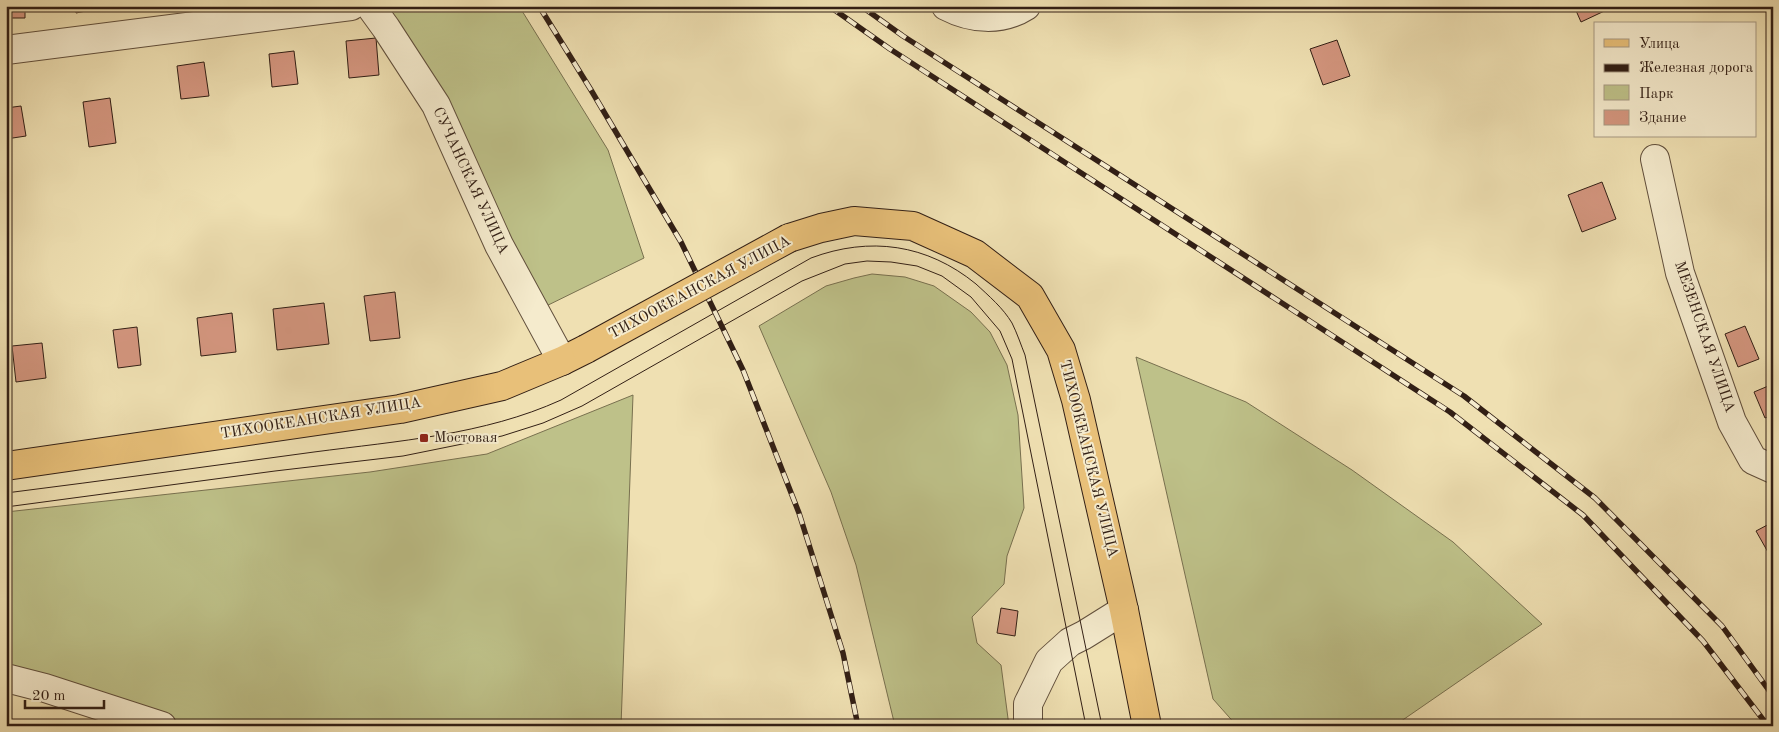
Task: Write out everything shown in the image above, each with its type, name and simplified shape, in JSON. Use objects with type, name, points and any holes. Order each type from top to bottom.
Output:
[{"type":"main road","name":"ТИХООКЕАНСКАЯ УЛИЦА","points":[[6,466],[400,408],[502,386],[586,349],[789,238],[821,228],[854,222],[913,226],[975,254],[1030,296],[1061,350],[1076,400],[1124,610],[1147,726]]},
{"type":"street","points":[[6,50],[351,6]]},
{"type":"street","name":"СУЧАНСКАЯ УЛИЦА","points":[[370,6],[436,105],[499,245],[562,361]]},
{"type":"street","points":[[953,8],[995,18],[1022,9]]},
{"type":"street","name":"МЕЗЕНСКАЯ УЛИЦА","points":[[1655,159],[1680,273],[1732,422],[1753,460],[1773,469]]},
{"type":"street","points":[[1028,726],[1028,704],[1049,661],[1070,642],[1124,610]]},
{"type":"street","points":[[6,678],[45,688],[162,726]]},
{"type":"green space","points":[[389,6],[519,6],[608,150],[644,258],[534,312]]},
{"type":"green space","points":[[872,274],[905,277],[934,286],[971,312],[990,332],[1007,365],[1018,415],[1024,508],[1007,556],[1004,584],[972,617],[977,643],[1001,665],[1009,726],[895,726],[856,565],[831,492],[759,326],[826,286]]},
{"type":"green space","points":[[1136,357],[1246,402],[1352,470],[1453,542],[1542,624],[1394,726],[1237,726],[1213,699]]},
{"type":"green space","points":[[633,395],[621,726],[177,726],[6,670],[6,512],[370,472],[487,454]]},
{"type":"building","points":[[6,6],[25,6],[25,18],[6,18]]},
{"type":"building","points":[[75,6],[111,6],[76,13]]},
{"type":"building","points":[[1574,6],[1615,6],[1581,22]]},
{"type":"building","points":[[376,38],[379,75],[349,78],[346,41]]},
{"type":"building","points":[[1337,40],[1350,76],[1323,85],[1310,49]]},
{"type":"building","points":[[294,51],[298,84],[272,87],[269,54]]},
{"type":"building","points":[[204,62],[209,96],[181,99],[177,66]]},
{"type":"building","points":[[110,98],[116,143],[89,147],[83,102]]},
{"type":"building","points":[[21,106],[26,136],[6,139],[6,108]]},
{"type":"building","points":[[1602,182],[1616,219],[1582,232],[1568,195]]},
{"type":"building","points":[[395,292],[400,338],[370,341],[364,296]]},
{"type":"building","points":[[324,303],[329,344],[277,350],[273,309]]},
{"type":"building","points":[[232,313],[236,352],[201,356],[197,318]]},
{"type":"building","points":[[1745,326],[1759,359],[1738,367],[1725,334]]},
{"type":"building","points":[[137,327],[141,365],[118,368],[113,330]]},
{"type":"building","points":[[42,343],[46,378],[16,382],[12,346]]},
{"type":"building","points":[[1773,384],[1773,415],[1765,418],[1754,392]]},
{"type":"building","points":[[1773,522],[1773,561],[1756,531]]},
{"type":"building","points":[[1001,608],[1018,611],[1015,636],[997,633]]},
{"type":"tram line","points":[[6,493],[409,440],[471,429],[502,421],[532,412],[561,400],[811,258],[855,247],[876,246],[918,252],[957,270],[976,284],[996,302],[1016,331],[1025,355],[1102,726]]},
{"type":"tram line","points":[[6,507],[403,456],[502,436],[543,423],[582,406],[802,281],[845,264],[867,261],[917,266],[942,276],[971,297],[1000,331],[1012,359],[1086,726]]},
{"type":"railway","points":[[539,6],[681,242],[743,370],[799,513],[843,653],[858,726]]},
{"type":"railway","points":[[829,6],[890,49],[1450,412],[1583,515],[1703,641],[1768,726]]},
{"type":"railway","points":[[861,6],[903,36],[1464,396],[1595,498],[1722,626],[1773,696]]},
{"type":"place","name":"Мостовая","points":[[424,438]]}]
